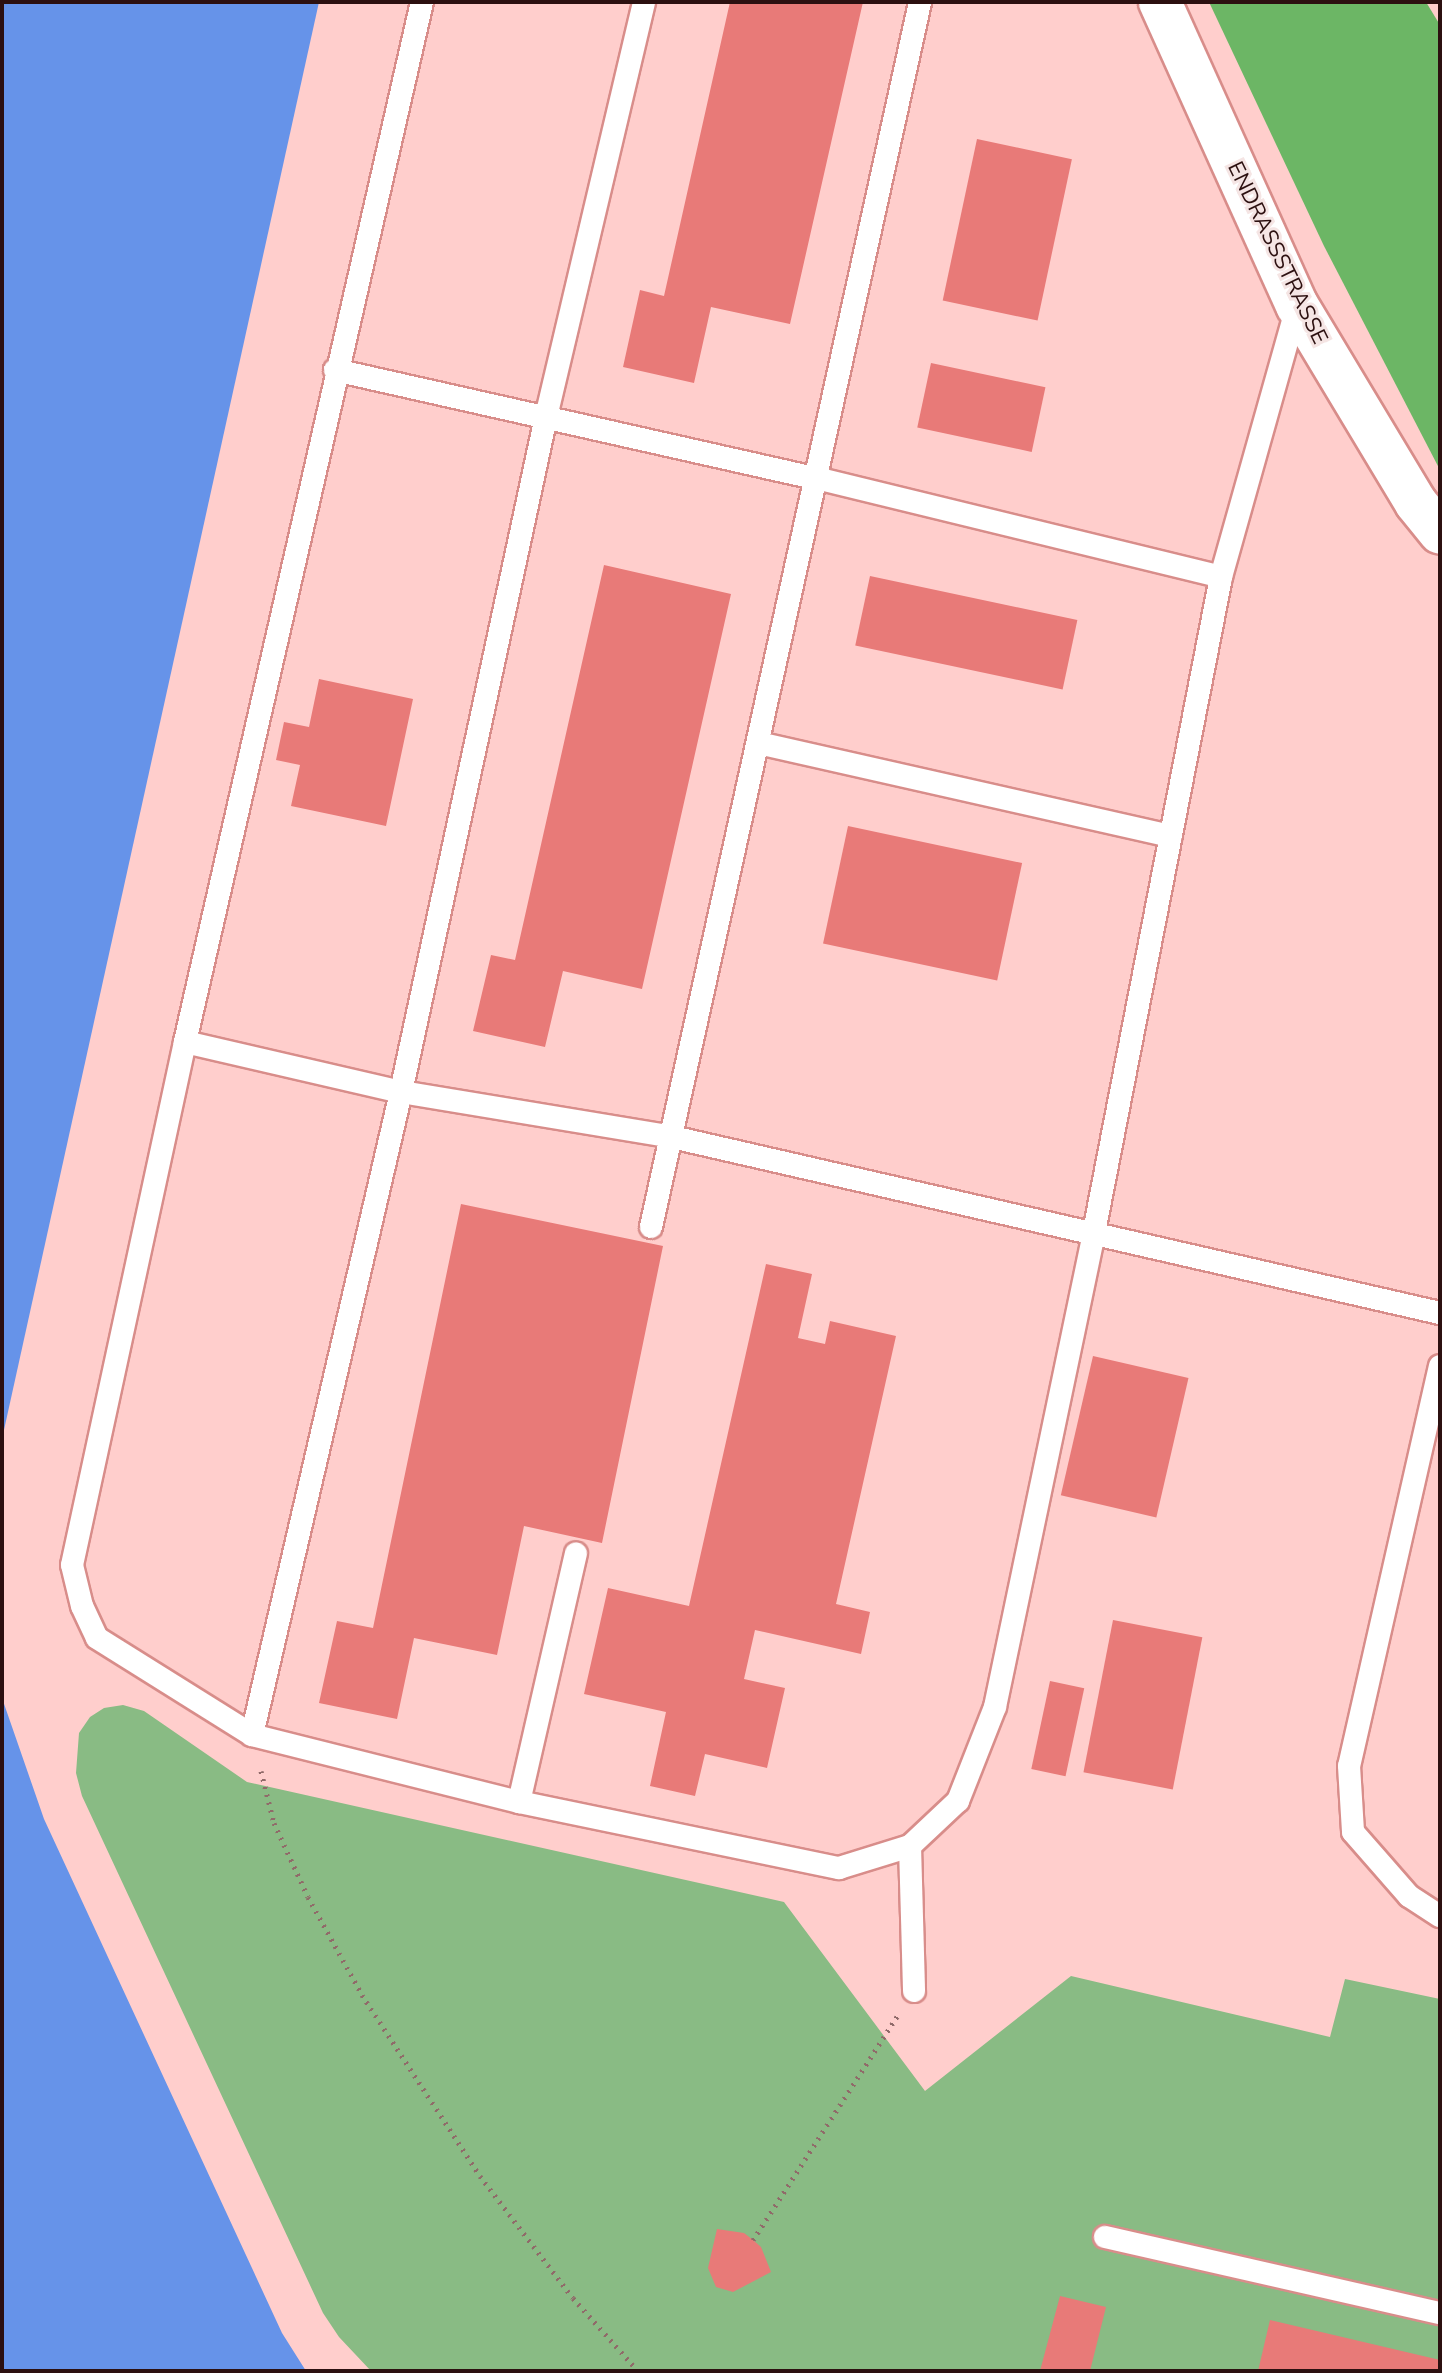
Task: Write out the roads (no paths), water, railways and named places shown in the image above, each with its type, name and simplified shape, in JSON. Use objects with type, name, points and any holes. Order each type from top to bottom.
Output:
[{"type":"street","name":"ENDRASSSTRASSE","points":[[1160,2],[1297,305],[1416,503],[1440,533]]},
{"type":"lane","points":[[422,2],[335,370],[72,1565],[82,1606],[97,1638],[252,1735],[519,1802],[839,1868],[910,1846],[958,1801],[995,1707],[1094,1232],[1221,577],[1297,305]]},
{"type":"lane","points":[[252,1735],[401,1092],[546,417],[644,2]]},
{"type":"lane","points":[[651,1227],[920,2]]},
{"type":"lane","points":[[335,370],[816,478],[1221,577]]},
{"type":"lane","points":[[758,743],[1171,836]]},
{"type":"lane","points":[[185,1042],[401,1092],[672,1137],[1440,1313]]},
{"type":"lane","points":[[1440,1366],[1349,1766],[1353,1832],[1409,1896],[1440,1916]]},
{"type":"lane","points":[[519,1802],[576,1553]]},
{"type":"lane","points":[[910,1846],[914,1991]]},
{"type":"lane","points":[[1105,2237],[1440,2313]]},
{"type":"water","points":[[2,2],[319,2],[2,1439]]},
{"type":"water","points":[[2,1698],[44,1819],[282,2333],[306,2371],[2,2371]]}]
